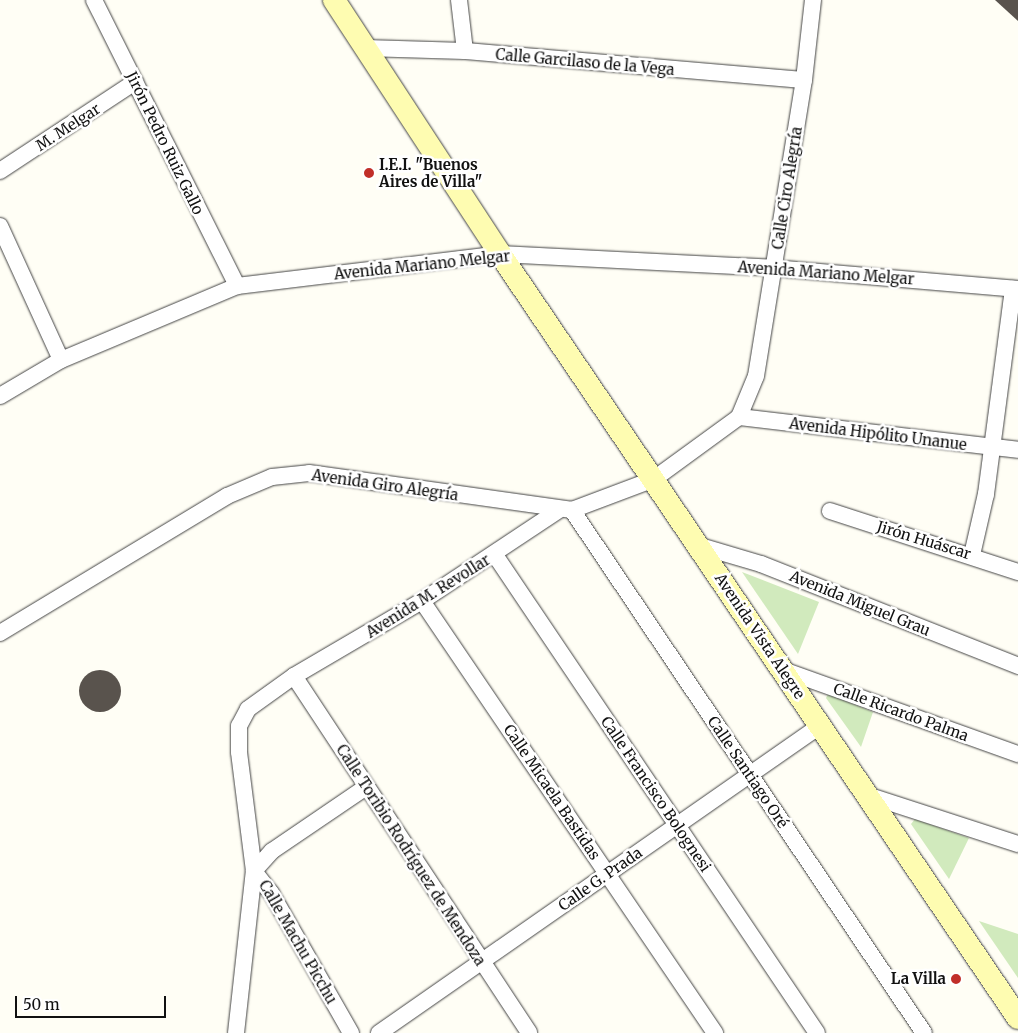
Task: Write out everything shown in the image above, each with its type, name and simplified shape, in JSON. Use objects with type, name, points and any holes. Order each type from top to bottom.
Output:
[{"type":"street","name":"Jirón Pedro Ruiz Gallo","points":[[94,0],[237,286]]},
{"type":"street","name":"Avenida Vista Alegre","points":[[334,0],[500,254],[700,546],[1018,1018]]},
{"type":"street","points":[[459,0],[465,51]]},
{"type":"street","name":"Calle Ciro Alegría","points":[[739,417],[756,376],[804,80],[813,0]]},
{"type":"street","name":"Calle Garcilaso de la Vega","points":[[365,48],[465,51],[804,80]]},
{"type":"street","name":"M. Melgar","points":[[0,171],[135,82]]},
{"type":"street","points":[[0,226],[61,360]]},
{"type":"street","name":"Avenida Mariano Melgar","points":[[0,396],[61,360],[237,286],[500,254],[774,268],[1016,289]]},
{"type":"street","points":[[972,555],[986,494],[1016,289]]},
{"type":"street","points":[[654,479],[739,417]]},
{"type":"street","name":"Avenida Hipólito Unanue","points":[[739,417],[1018,450]]},
{"type":"street","name":"Avenida Giro Alegría","points":[[0,633],[227,496],[272,477],[310,473],[566,510],[654,479]]},
{"type":"street","name":"Avenida M. Revollar","points":[[236,1033],[254,871],[239,752],[239,726],[248,709],[294,676],[422,601],[566,510]]},
{"type":"street","name":"Calle Santiago Oré","points":[[566,510],[750,775],[924,1033]]},
{"type":"street","name":"Jirón Huáscar","points":[[830,510],[972,555],[1018,572]]},
{"type":"street","name":"Avenida Miguel Grau","points":[[700,546],[761,564],[1018,666]]},
{"type":"street","name":"Calle Francisco Bolognesi","points":[[495,555],[817,1033]]},
{"type":"street","name":"Calle Micaela Bastidas","points":[[422,601],[715,1033]]},
{"type":"street","name":"Calle Ricardo Palma","points":[[783,670],[1018,754]]},
{"type":"street","name":"Calle Toribio Rodríguez de Mendoza","points":[[294,676],[529,1033]]},
{"type":"street","name":"Calle G. Prada","points":[[379,1033],[821,725]]},
{"type":"street","name":"Calle Machu Picchu","points":[[351,1033],[271,893],[254,871],[272,851],[366,786]]},
{"type":"street","points":[[867,795],[1018,844]]},
{"type":"green space","points":[[742,572],[819,602],[798,654]]},
{"type":"green space","points":[[828,694],[873,712],[861,747],[826,698]]},
{"type":"green space","points":[[915,819],[969,838],[949,879],[911,824]]},
{"type":"green space","points":[[979,921],[1018,934],[1018,978]]},
{"type":"building","points":[[995,0],[1018,0],[1018,21]]},
{"type":"building","points":[[104,670],[112,673],[118,679],[121,691],[118,703],[112,709],[96,712],[88,709],[82,703],[79,687],[82,679],[88,673]]},
{"type":"place","name":"I.E.I. \"Buenos Aires de Villa\"","points":[[369,173]]},
{"type":"place","name":"La Villa","points":[[956,979]]}]
